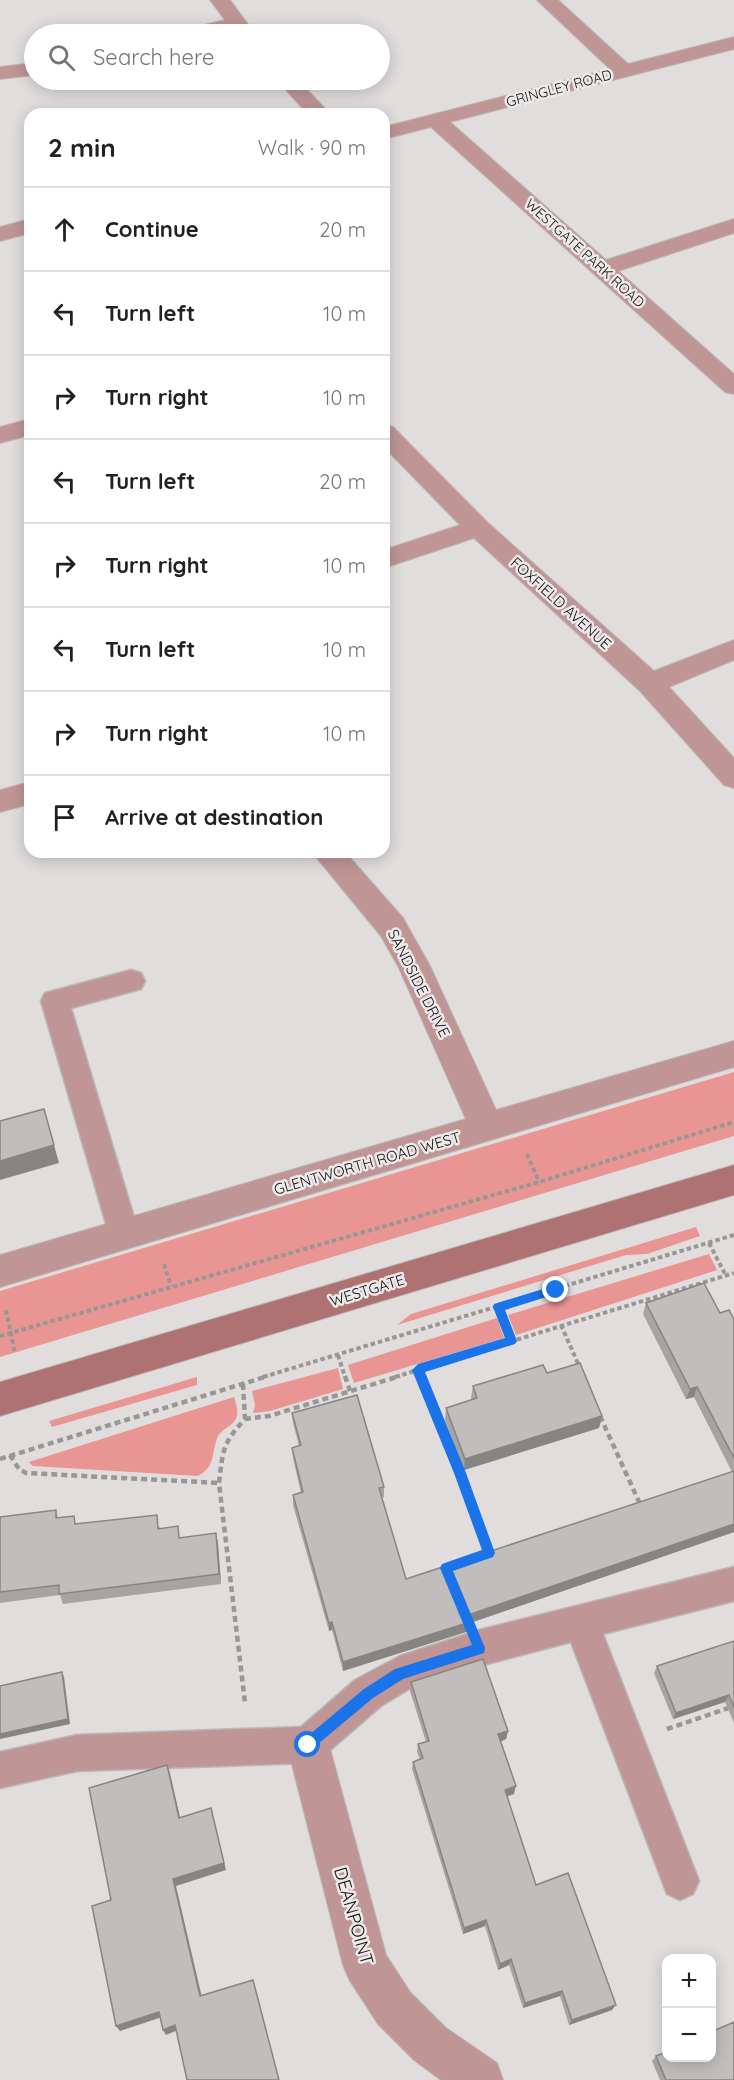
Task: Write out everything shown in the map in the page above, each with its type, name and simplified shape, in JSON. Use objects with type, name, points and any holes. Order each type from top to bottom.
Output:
[{"type":"street","points":[[220,0],[237,24]]},
{"type":"street","points":[[547,0],[624,71]]},
{"type":"street","name":"GRINGLEY ROAD","points":[[390,131],[734,43]]},
{"type":"street","points":[[0,73],[24,70]]},
{"type":"street","points":[[297,90],[314,108]]},
{"type":"street","name":"WESTGATE PARK ROAD","points":[[435,120],[734,387]]},
{"type":"street","points":[[602,269],[734,226]]},
{"type":"street","points":[[0,234],[24,228]]},
{"type":"street","points":[[0,435],[24,429]]},
{"type":"street","name":"FOXFIELD AVENUE","points":[[390,438],[478,528],[650,684],[734,777]]},
{"type":"street","points":[[390,557],[478,528]]},
{"type":"street","points":[[650,684],[734,649]]},
{"type":"street","points":[[0,801],[24,795]]},
{"type":"street","name":"SANDSIDE DRIVE","points":[[332,858],[392,927],[414,966],[487,1128]]},
{"type":"street","name":"GLENTWORTH ROAD WEST","points":[[0,1270],[734,1054]]},
{"type":"street","name":"WESTGATE","points":[[0,1399],[734,1180]]},
{"type":"street","name":"DEANPOINT","points":[[308,1745],[366,1965],[394,2008],[430,2044],[478,2080]]},
{"type":"lane","points":[[124,1234],[55,1000],[131,981]]},
{"type":"lane","points":[[0,1770],[77,1753],[308,1745],[368,1693],[400,1674],[479,1648],[734,1584]]},
{"type":"lane","points":[[581,1623],[680,1881]]},
{"type":"path","points":[[0,1336],[539,1182],[734,1122]]},
{"type":"path","points":[[0,1459],[734,1235]]},
{"type":"path","points":[[709,1243],[725,1274]]},
{"type":"path","points":[[250,1746],[219,1483],[223,1448],[229,1436],[245,1419],[269,1416],[561,1324],[734,1273]]},
{"type":"path","points":[[498,1307],[512,1341]]},
{"type":"path","points":[[6,1309],[16,1357]]},
{"type":"path","points":[[561,1324],[584,1379]]},
{"type":"path","points":[[338,1355],[350,1390]]},
{"type":"path","points":[[418,1370],[460,1473],[489,1553],[478,1557]]},
{"type":"path","points":[[243,1384],[245,1419]]},
{"type":"path","points":[[598,1411],[639,1505],[650,1502]]},
{"type":"path","points":[[10,1455],[20,1470],[26,1473],[219,1483]]},
{"type":"path","points":[[627,1743],[734,1706]]},
{"type":"shaded area","points":[[734,1072],[734,1136],[0,1357],[0,1291]]},
{"type":"shaded area","points":[[696,1227],[700,1236],[647,1254],[626,1255],[397,1325],[411,1314]]},
{"type":"shaded area","points":[[709,1254],[717,1270],[516,1335],[508,1315]]},
{"type":"shaded area","points":[[497,1318],[504,1338],[354,1383],[348,1365]]},
{"type":"shaded area","points":[[338,1368],[343,1389],[270,1411],[253,1413],[255,1405],[252,1391]]},
{"type":"shaded area","points":[[197,1377],[197,1385],[52,1427],[49,1421]]},
{"type":"shaded area","points":[[234,1397],[236,1419],[218,1436],[208,1468],[198,1476],[33,1466],[29,1462]]},
{"type":"building","points":[[44,1109],[54,1145],[0,1161],[0,1121]]},
{"type":"building","points":[[704,1283],[720,1313],[729,1310],[734,1319],[734,1458],[697,1387],[690,1389],[646,1303]]},
{"type":"building","points":[[580,1363],[602,1416],[465,1459],[446,1408],[477,1398],[473,1386],[543,1365],[547,1373]]},
{"type":"building","points":[[357,1395],[384,1487],[379,1488],[406,1579],[734,1471],[734,1524],[468,1615],[470,1622],[343,1662],[332,1622],[329,1623],[293,1495],[303,1492],[292,1448],[301,1445],[292,1413]]},
{"type":"building","points":[[56,1510],[56,1518],[74,1516],[75,1524],[157,1515],[158,1529],[178,1526],[179,1538],[216,1533],[219,1574],[59,1594],[59,1585],[0,1592],[0,1517]]},
{"type":"building","points":[[734,1641],[734,1708],[729,1695],[676,1713],[657,1666]]},
{"type":"building","points":[[483,1659],[508,1731],[498,1734],[516,1786],[505,1790],[536,1885],[568,1873],[616,2005],[572,2020],[562,1991],[525,2003],[511,1959],[500,1964],[486,1920],[464,1928],[413,1762],[423,1758],[418,1744],[429,1741],[411,1682]]},
{"type":"building","points":[[62,1672],[68,1719],[0,1734],[0,1686]]},
{"type":"building","points":[[167,1765],[179,1818],[211,1808],[224,1863],[173,1879],[200,1996],[253,1980],[279,2080],[187,2080],[175,2025],[163,2030],[159,2012],[116,2026],[92,1906],[111,1900],[89,1788]]},
{"type":"building","points":[[734,2022],[734,2080],[666,2080],[656,2056],[662,2054],[662,2062],[716,2062],[716,2030]]},
{"type":"route","points":[[308,1745],[368,1693],[400,1674],[479,1648],[446,1568],[489,1553],[460,1473],[418,1370],[512,1341],[498,1307],[556,1290]]}]
